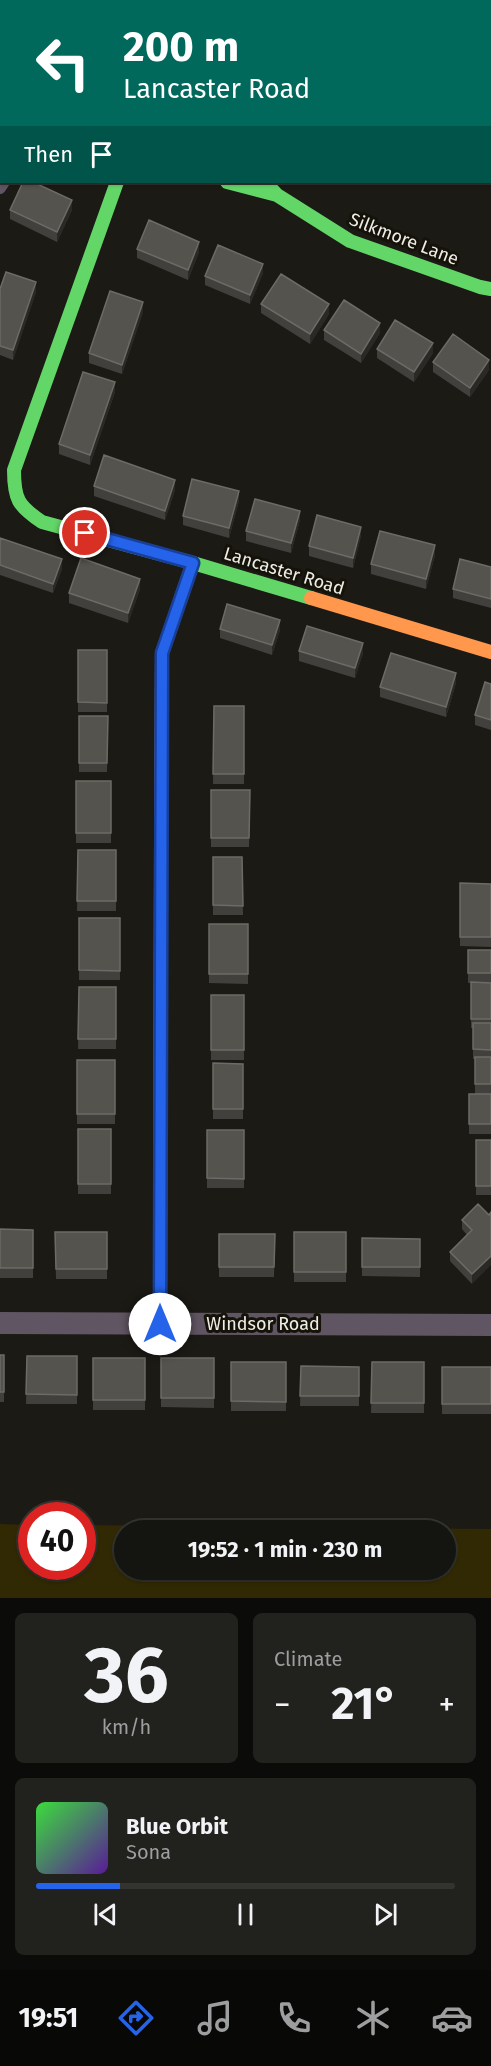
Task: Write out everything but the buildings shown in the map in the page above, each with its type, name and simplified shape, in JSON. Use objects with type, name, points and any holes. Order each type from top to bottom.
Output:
[{"type":"street","name":"Lancaster Road","points":[[117,183],[14,470],[14,495],[25,512],[42,522],[193,563],[491,652]]},
{"type":"street","name":"Silkmore Lane","points":[[231,183],[278,195]]},
{"type":"street","name":"Silkmore Lane","points":[[266,183],[278,195],[350,241],[491,289]]},
{"type":"street","points":[[160,1324],[162,653],[193,563]]},
{"type":"street","name":"Windsor Road","points":[[0,1323],[491,1325]]},
{"type":"shaded area","points":[[0,1524],[18,1525],[18,1580],[96,1580],[96,1525],[114,1525],[114,1580],[456,1580],[456,1529],[491,1529],[491,1598],[0,1598]]},
{"type":"traffic: fast","points":[[117,183],[14,470],[15,488],[19,501],[42,522],[311,598]]},
{"type":"traffic: fast","points":[[231,183],[277,195]]},
{"type":"traffic: fast","points":[[266,183],[277,195],[350,241],[491,289]]},
{"type":"traffic: fast","points":[[160,1324],[161,839]]},
{"type":"traffic: slow","points":[[161,839],[162,653],[193,563]]},
{"type":"traffic: slow","points":[[311,598],[491,652]]},
{"type":"route","points":[[85,533],[193,563],[162,653],[160,1324]]}]
